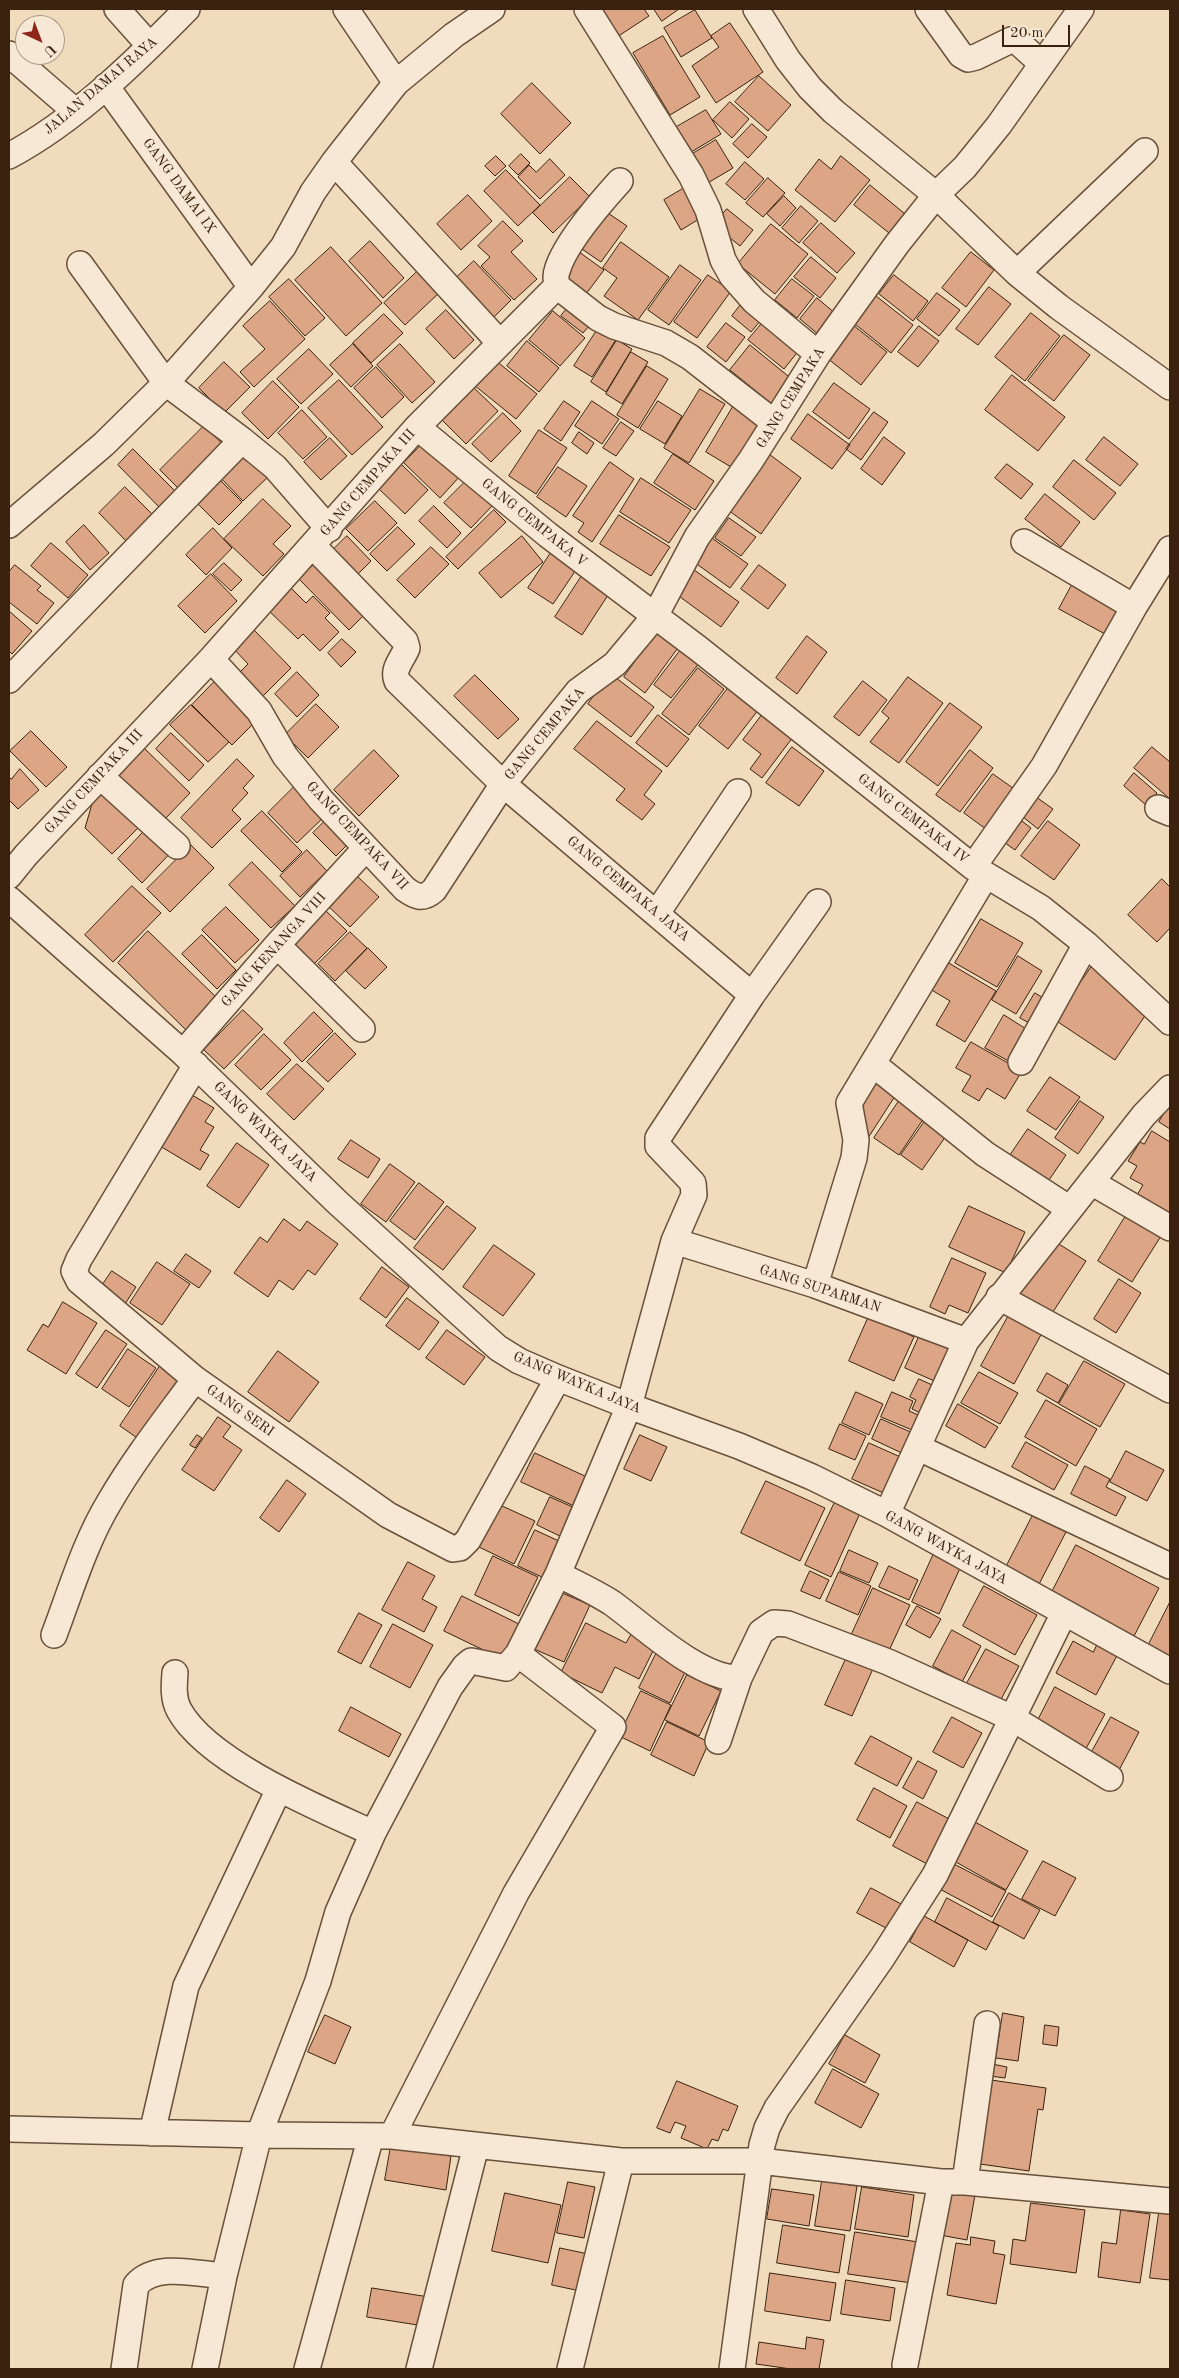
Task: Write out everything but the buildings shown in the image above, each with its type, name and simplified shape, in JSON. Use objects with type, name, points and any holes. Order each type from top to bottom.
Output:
[{"type":"street","points":[[117,9],[150,46]]},
{"type":"street","name":"JALAN DAMAI RAYA","points":[[9,156],[37,140],[106,86],[187,9]]},
{"type":"street","points":[[346,9],[396,83]]},
{"type":"street","points":[[9,525],[104,444],[166,383],[251,287],[283,247],[313,192],[334,162],[396,83],[454,35],[492,9]]},
{"type":"street","points":[[587,9],[699,191],[713,224],[723,260],[732,276],[754,301],[818,354]]},
{"type":"street","points":[[756,9],[788,60],[810,88],[833,111],[936,195],[1016,273],[1059,307],[1170,387]]},
{"type":"street","points":[[928,9],[961,55],[968,59],[976,58],[1011,40],[1018,42],[1042,64]]},
{"type":"street","name":"GANG CEMPAKA","points":[[503,784],[578,691],[615,664],[655,616],[697,537],[775,423],[818,354],[897,244],[936,195],[982,146],[1081,9]]},
{"type":"street","points":[[9,54],[75,111]]},
{"type":"street","name":"GANG DAMAI IX","points":[[106,86],[251,287]]},
{"type":"street","points":[[1016,273],[1145,151]]},
{"type":"street","points":[[334,162],[500,343]]},
{"type":"street","points":[[620,181],[596,209],[564,256],[556,272],[557,286],[598,318],[614,326],[666,343],[690,357],[775,423]]},
{"type":"street","points":[[80,264],[166,383],[275,467],[321,537]]},
{"type":"street","name":"GANG CEMPAKA III","points":[[9,876],[26,854],[211,659],[321,537],[416,427],[557,286]]},
{"type":"street","name":"GANG CEMPAKA V","points":[[416,427],[548,535],[655,616]]},
{"type":"street","points":[[9,680],[242,440]]},
{"type":"street","name":"GANG CEMPAKA JAYA","points":[[321,537],[405,641],[407,648],[396,668],[395,675],[397,681],[503,784],[657,912],[752,995]]},
{"type":"street","points":[[1024,542],[1134,608]]},
{"type":"street","points":[[815,1285],[854,1158],[856,1140],[849,1104],[980,871],[1044,766],[1134,608],[1170,549]]},
{"type":"street","name":"GANG CEMPAKA IV","points":[[655,616],[980,871],[1040,908],[1086,944],[1170,1022]]},
{"type":"street","name":"GANG CEMPAKA VII","points":[[211,659],[258,711],[302,778],[405,888],[420,897],[428,896],[434,890],[503,784]]},
{"type":"street","points":[[100,776],[178,846]]},
{"type":"street","points":[[657,912],[738,792]]},
{"type":"street","name":"GANG KENANGA VIII","points":[[189,1059],[276,945],[366,848]]},
{"type":"street","name":"GANG WAYKA JAYA","points":[[9,900],[189,1059],[338,1203],[498,1348],[558,1378],[739,1446],[812,1476],[887,1514],[1170,1672]]},
{"type":"street","points":[[205,2369],[224,2276],[259,2135],[318,1981],[338,1912],[373,1834],[450,1687],[465,1666],[471,1662],[506,1668],[518,1654],[558,1574],[629,1406],[674,1241],[694,1195],[693,1183],[658,1146],[657,1142],[752,995],[818,902]]},
{"type":"street","points":[[1021,1062],[1086,944]]},
{"type":"street","points":[[276,945],[362,1029]]},
{"type":"street","name":"GANG SERI","points":[[189,1059],[79,1260],[74,1271],[76,1278],[195,1379],[388,1515],[453,1549],[460,1548],[468,1540],[558,1378]]},
{"type":"street","points":[[873,1064],[984,1154],[1070,1209]]},
{"type":"street","points":[[887,1514],[919,1448],[966,1340],[1144,1115],[1170,1088]]},
{"type":"street","points":[[1091,1182],[1170,1228]]},
{"type":"street","name":"GANG SUPARMAN","points":[[674,1241],[815,1285],[966,1340]]},
{"type":"street","points":[[999,1297],[1170,1390]]},
{"type":"street","points":[[54,1635],[88,1545],[109,1502],[139,1455],[195,1379]]},
{"type":"street","points":[[919,1448],[1170,1566]]},
{"type":"street","points":[[558,1574],[610,1602],[689,1661],[728,1677],[739,1678]]},
{"type":"street","points":[[732,2369],[760,2161],[767,2128],[778,2108],[882,1958],[935,1875],[1064,1613]]},
{"type":"street","points":[[718,1741],[739,1678],[761,1632],[768,1625],[778,1623],[796,1627],[888,1662],[1012,1718],[1110,1778]]},
{"type":"street","points":[[307,2369],[382,2136],[516,1893],[613,1726],[518,1654]]},
{"type":"street","points":[[175,1673],[175,1702],[180,1712],[194,1728],[224,1755],[279,1789],[373,1834]]},
{"type":"street","points":[[152,2133],[186,1986],[279,1789]]},
{"type":"street","points":[[965,2182],[988,2024]]},
{"type":"street","points":[[9,2129],[382,2136],[621,2161],[760,2161],[941,2182],[965,2182],[1170,2201]]},
{"type":"street","points":[[419,2369],[476,2146]]},
{"type":"street","points":[[570,2369],[621,2161]]},
{"type":"street","points":[[905,2365],[941,2182]]},
{"type":"street","points":[[124,2369],[136,2285],[143,2277],[164,2272],[224,2276]]}]
